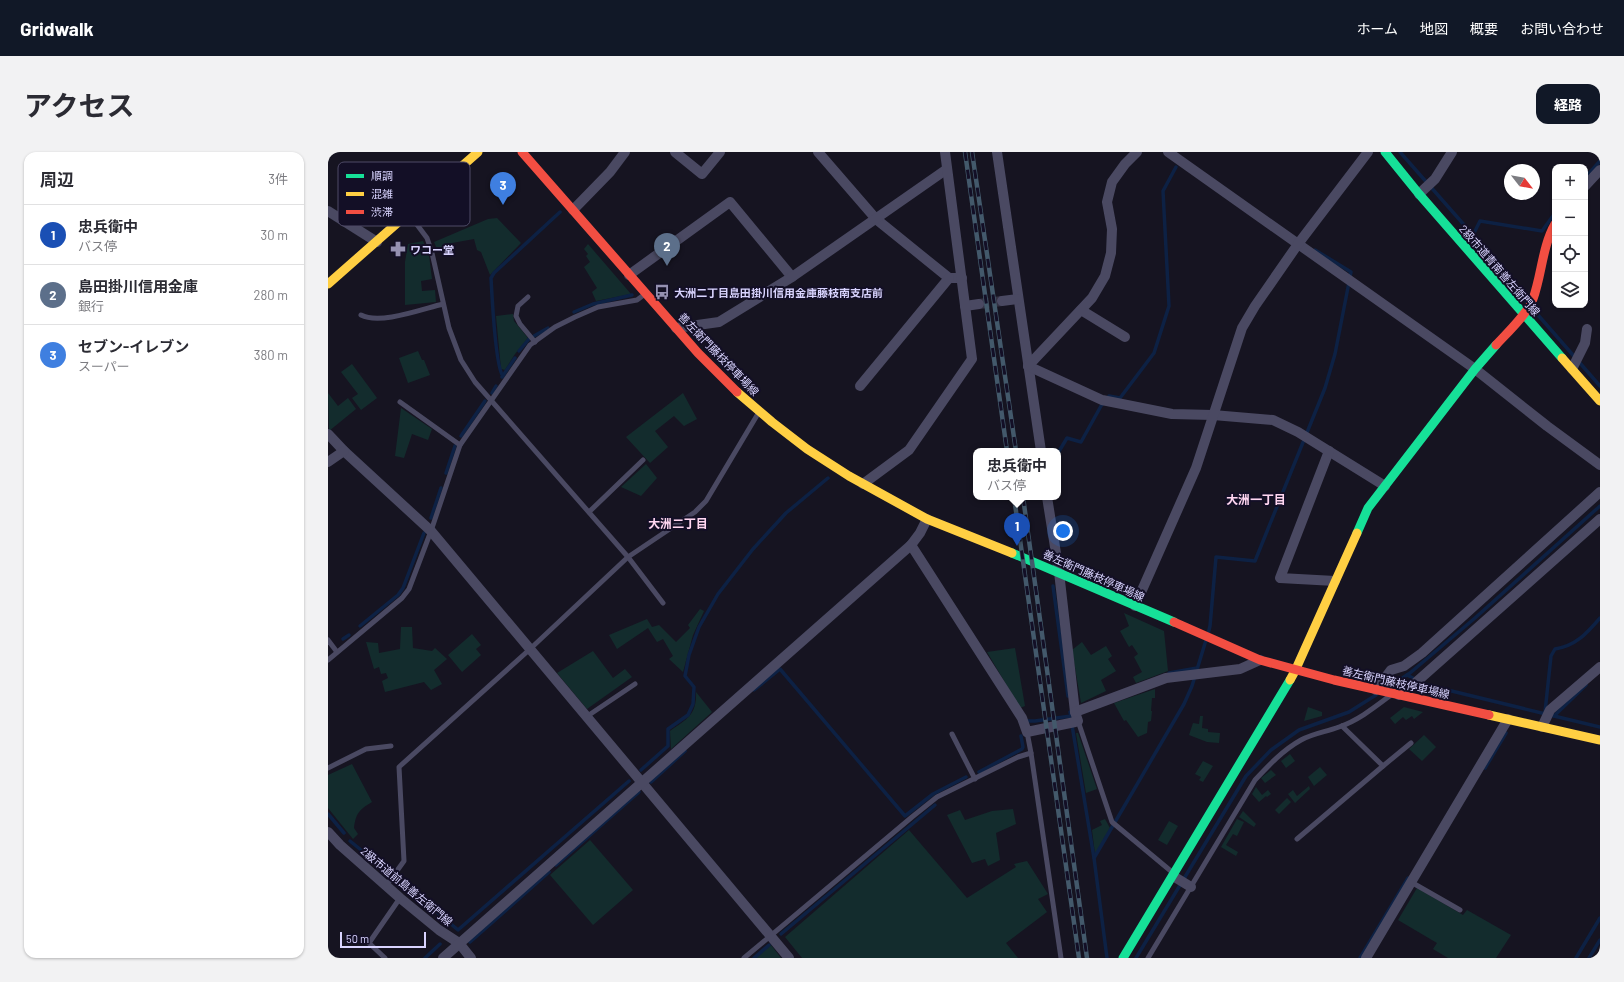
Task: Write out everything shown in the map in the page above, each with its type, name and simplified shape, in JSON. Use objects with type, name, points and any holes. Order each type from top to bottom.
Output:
[{"type":"main road","points":[[467,162],[478,152]]},
{"type":"main road","name":"善左衛門藤枝停車場線","points":[[522,152],[676,328],[734,389],[760,412],[807,449],[863,484],[927,519],[1058,572],[1260,660],[1394,695],[1600,740]]},
{"type":"main road","name":"2級市道青南善左衛門線","points":[[1385,152],[1418,194],[1600,401]]},
{"type":"main road","points":[[328,284],[395,226]]},
{"type":"main road","points":[[1123,958],[1181,881],[1295,670],[1368,508],[1475,369],[1523,314],[1533,300],[1542,258],[1552,229]]},
{"type":"street","points":[[573,210],[610,172],[625,152]]},
{"type":"street","points":[[675,152],[702,174],[720,152]]},
{"type":"street","points":[[818,152],[876,219],[949,278],[962,278]]},
{"type":"street","points":[[863,484],[909,450],[972,359],[945,152]]},
{"type":"street","points":[[997,152],[1040,448]]},
{"type":"street","points":[[1028,366],[1092,298],[1105,276],[1111,253],[1112,229],[1107,202],[1112,182],[1125,164],[1138,152]]},
{"type":"street","points":[[1168,152],[1475,369],[1547,426],[1600,465]]},
{"type":"street","points":[[1136,606],[1196,468],[1242,328],[1255,306],[1298,244],[1368,152]]},
{"type":"street","points":[[1418,194],[1435,179],[1452,152]]},
{"type":"street","points":[[676,328],[719,322],[792,277],[947,169]]},
{"type":"street","points":[[1588,183],[1600,170]]},
{"type":"street","points":[[629,275],[730,202],[792,277]]},
{"type":"street","points":[[328,211],[338,217]]},
{"type":"street","points":[[352,226],[377,242]]},
{"type":"street","points":[[860,386],[949,278]]},
{"type":"street","points":[[1002,301],[1018,299]]},
{"type":"street","points":[[965,306],[979,304]]},
{"type":"street","points":[[1080,310],[1125,337]]},
{"type":"street","points":[[1572,369],[1585,343],[1587,328]]},
{"type":"street","points":[[1028,366],[1102,400],[1172,414],[1214,414],[1273,420],[1298,432],[1385,486]]},
{"type":"street","points":[[328,434],[344,451],[431,532],[789,958]]},
{"type":"street","points":[[328,462],[344,451]]},
{"type":"street","points":[[1329,451],[1280,578],[1335,580]]},
{"type":"street","points":[[1379,690],[1390,670],[1404,666],[1422,653],[1600,492]]},
{"type":"street","points":[[1047,500],[1058,572],[1074,720]]},
{"type":"street","points":[[443,958],[911,544],[927,519]]},
{"type":"street","points":[[1394,695],[1413,685],[1600,519]]},
{"type":"street","points":[[911,544],[1022,718],[1026,732],[1074,720],[1166,678],[1240,669],[1260,660]]},
{"type":"street","points":[[1542,727],[1550,710],[1600,667]]},
{"type":"street","points":[[1366,958],[1508,719]]},
{"type":"street","name":"2級市道前島善左衛門線","points":[[328,832],[340,845],[400,898],[439,930],[459,943],[471,958]]},
{"type":"lane","points":[[418,226],[427,238],[432,253],[449,328],[462,360],[475,382],[628,557],[663,603]]},
{"type":"lane","points":[[328,660],[402,598],[409,589],[431,532],[460,445],[530,344],[555,327],[598,307],[637,300],[646,294]]},
{"type":"lane","points":[[528,297],[518,306],[516,316],[520,324],[535,342]]},
{"type":"lane","points":[[361,315],[368,318],[390,317],[443,304]]},
{"type":"lane","points":[[400,402],[460,445]]},
{"type":"lane","points":[[386,886],[404,860],[399,767],[529,650],[628,557],[695,512],[706,501],[760,412]]},
{"type":"lane","points":[[589,512],[643,460]]},
{"type":"lane","points":[[328,640],[337,652]]},
{"type":"lane","points":[[586,717],[635,684]]},
{"type":"lane","points":[[1148,958],[1181,881],[1263,770],[1300,740],[1317,733],[1342,726],[1369,712],[1394,695]]},
{"type":"lane","points":[[1074,720],[1112,822],[1181,881]]},
{"type":"lane","points":[[1342,726],[1383,766]]},
{"type":"lane","points":[[1026,732],[1031,753],[1061,958]]},
{"type":"lane","points":[[952,734],[975,779]]},
{"type":"lane","points":[[1297,839],[1410,742]]},
{"type":"lane","points":[[328,768],[366,749],[391,746]]},
{"type":"lane","points":[[744,958],[932,801],[1018,757],[1031,753]]},
{"type":"lane","points":[[1411,882],[1460,910]]},
{"type":"lane","points":[[384,958],[369,943],[400,898]]},
{"type":"green space","points":[[497,218],[521,243],[490,275],[481,252],[477,250],[474,239],[452,243],[452,246],[437,249],[434,242],[488,219]]},
{"type":"green space","points":[[423,241],[429,255],[432,279],[421,281],[422,291],[435,290],[436,302],[405,305],[405,262],[408,244]]},
{"type":"green space","points":[[588,244],[631,294],[596,301],[592,292],[597,288],[584,267],[590,262],[586,256],[588,254],[584,249]]},
{"type":"green space","points":[[513,314],[514,321],[528,338],[515,354],[505,370],[501,369],[496,316]]},
{"type":"green space","points":[[418,351],[422,360],[424,360],[430,375],[408,383],[399,358]]},
{"type":"green space","points":[[352,364],[377,398],[361,410],[352,398],[358,394],[341,372]]},
{"type":"green space","points":[[328,393],[338,406],[348,398],[356,409],[329,431]]},
{"type":"green space","points":[[683,393],[697,419],[684,426],[674,416],[655,431],[668,447],[650,463],[626,437]]},
{"type":"green space","points":[[401,408],[432,429],[428,440],[412,434],[404,458],[395,456]]},
{"type":"green space","points":[[646,464],[657,478],[641,496],[621,487]]},
{"type":"green space","points":[[700,609],[704,611],[693,635],[683,672],[669,659],[673,656],[663,639],[657,642],[648,628],[617,649],[609,635],[647,619],[652,627],[659,625],[676,642],[690,628],[688,625]]},
{"type":"green space","points":[[1124,613],[1164,631],[1168,671],[1136,683],[1133,677],[1142,672],[1134,657],[1138,654],[1132,645],[1129,647],[1120,631],[1129,626]]},
{"type":"green space","points":[[401,627],[412,627],[413,648],[432,651],[435,648],[447,659],[434,670],[442,684],[431,690],[424,682],[385,692],[382,681],[388,678],[386,673],[381,674],[379,667],[374,669],[366,642],[378,643],[379,653],[400,649]]},
{"type":"green space","points":[[472,634],[481,645],[476,649],[481,655],[462,672],[448,655]]},
{"type":"green space","points":[[1082,642],[1091,655],[1106,646],[1112,656],[1108,659],[1116,671],[1101,680],[1106,691],[1081,703],[1072,650]]},
{"type":"green space","points":[[1015,648],[1025,706],[1020,708],[987,652]]},
{"type":"green space","points":[[593,651],[613,678],[625,669],[632,677],[587,709],[557,673]]},
{"type":"green space","points":[[1155,689],[1155,698],[1152,698],[1151,721],[1148,722],[1147,733],[1138,737],[1126,720],[1124,721],[1114,703]]},
{"type":"green space","points":[[696,692],[712,712],[671,749],[670,731],[690,716],[695,706]]},
{"type":"green space","points":[[1308,707],[1322,712],[1322,716],[1304,721]]},
{"type":"green space","points":[[1404,707],[1423,712],[1414,719],[1412,716],[1406,720],[1403,717],[1395,724],[1390,718]]},
{"type":"green space","points":[[1200,716],[1203,716],[1202,728],[1208,729],[1208,732],[1220,733],[1219,743],[1207,742],[1189,735],[1193,723],[1199,724]]},
{"type":"green space","points":[[1076,733],[1078,733],[1097,789],[1086,793]]},
{"type":"green space","points":[[1424,735],[1436,747],[1422,761],[1409,749]]},
{"type":"green space","points":[[1290,754],[1295,761],[1286,768],[1281,761]]},
{"type":"green space","points":[[1203,761],[1213,766],[1203,782],[1199,780],[1201,777],[1195,774]]},
{"type":"green space","points":[[352,764],[372,802],[364,807],[357,815],[354,828],[358,834],[353,839],[328,808],[328,775]]},
{"type":"green space","points":[[1320,767],[1327,775],[1314,786],[1308,777]]},
{"type":"green space","points":[[1271,770],[1276,775],[1265,783],[1261,778]]},
{"type":"green space","points":[[1309,786],[1310,789],[1295,803],[1288,794],[1293,790],[1297,796]]},
{"type":"green space","points":[[1256,787],[1262,795],[1268,790],[1271,794],[1259,802],[1252,794]]},
{"type":"green space","points":[[1287,798],[1291,802],[1279,814],[1275,810]]},
{"type":"green space","points":[[1013,809],[1016,824],[996,833],[1000,860],[988,866],[985,859],[972,863],[947,815],[960,810],[965,820],[992,811]]},
{"type":"green space","points":[[1243,811],[1256,824],[1254,827],[1239,817]]},
{"type":"green space","points":[[1105,819],[1110,828],[1095,854],[1092,830],[1102,825],[1100,821]]},
{"type":"green space","points":[[1237,819],[1244,822],[1237,836],[1233,834],[1226,845],[1238,852],[1236,856],[1221,847]]},
{"type":"green space","points":[[1169,821],[1178,826],[1167,845],[1158,840]]},
{"type":"green space","points":[[909,830],[967,898],[1016,867],[1014,864],[1027,861],[1048,894],[1038,899],[1047,912],[1006,943],[1018,958],[802,958],[785,937]]},
{"type":"green space","points":[[590,840],[633,890],[593,925],[550,875]]},
{"type":"green space","points":[[1417,888],[1463,915],[1467,910],[1511,935],[1496,958],[1448,958],[1433,949],[1437,943],[1398,920]]},
{"type":"green space","points":[[771,945],[781,958],[755,958]]},
{"type":"waterway","points":[[1400,152],[1473,235],[1527,302]]},
{"type":"waterway","points":[[1588,175],[1600,161]]},
{"type":"waterway","points":[[1061,448],[1067,438],[1081,442],[1101,406],[1109,396],[1120,398],[1154,353],[1169,306],[1163,191],[1176,167]]},
{"type":"waterway","points":[[503,376],[500,370],[496,345],[491,278],[494,273],[560,212]]},
{"type":"waterway","points":[[1473,235],[1480,221],[1542,231],[1552,217]]},
{"type":"waterway","points":[[1208,634],[1216,557],[1255,561],[1325,388],[1335,354],[1351,272],[1315,250]]},
{"type":"waterway","points":[[574,312],[593,304],[632,295]]},
{"type":"waterway","points":[[1531,307],[1600,386]]},
{"type":"waterway","points":[[534,336],[548,328]]},
{"type":"waterway","points":[[519,351],[529,339]]},
{"type":"waterway","points":[[502,377],[515,358]]},
{"type":"waterway","points":[[492,393],[496,386]]},
{"type":"waterway","points":[[461,436],[485,401]]},
{"type":"waterway","points":[[446,473],[455,446]]},
{"type":"waterway","points":[[641,770],[668,746],[668,729],[688,715],[693,704],[694,687],[685,676],[689,655],[699,627],[718,594],[753,549],[786,513],[828,478]]},
{"type":"waterway","points":[[431,518],[441,488]]},
{"type":"waterway","points":[[1387,688],[1410,673],[1475,618],[1600,506]]},
{"type":"waterway","points":[[360,626],[398,595],[403,588],[424,533]]},
{"type":"waterway","points":[[1053,586],[1068,696]]},
{"type":"waterway","points":[[1545,712],[1551,656],[1555,649],[1575,642],[1586,634],[1600,618]]},
{"type":"waterway","points":[[343,639],[349,635]]},
{"type":"waterway","points":[[1107,958],[1094,858],[1184,704],[1192,686],[1206,640]]},
{"type":"waterway","points":[[1169,673],[1197,668]]},
{"type":"waterway","points":[[754,690],[780,669],[905,816],[933,794],[966,777]]},
{"type":"waterway","points":[[1407,675],[1427,685],[1554,716],[1586,685]]},
{"type":"waterway","points":[[1136,958],[1246,776],[1271,750],[1299,730],[1349,712],[1376,695]]},
{"type":"waterway","points":[[1027,721],[1071,716],[1070,712]]},
{"type":"waterway","points":[[1554,716],[1600,727]]},
{"type":"waterway","points":[[1072,725],[1094,858]]},
{"type":"waterway","points":[[1485,768],[1506,733]]},
{"type":"waterway","points":[[979,772],[1022,749],[1021,736]]},
{"type":"waterway","points":[[651,782],[685,751]]},
{"type":"waterway","points":[[398,879],[458,930],[629,781]]},
{"type":"waterway","points":[[556,865],[639,792]]},
{"type":"waterway","points":[[781,934],[935,805]]},
{"type":"waterway","points":[[328,814],[344,833]]},
{"type":"waterway","points":[[350,841],[388,872]]},
{"type":"waterway","points":[[470,942],[549,872]]},
{"type":"waterway","points":[[1360,958],[1408,878]]},
{"type":"waterway","points":[[1576,958],[1600,918]]},
{"type":"waterway","points":[[1589,958],[1600,940]]},
{"type":"waterway","points":[[425,958],[440,944]]},
{"type":"waterway","points":[[754,958],[769,945]]},
{"type":"tunnel","points":[[979,304],[1002,301]]},
{"type":"railway","points":[[965,152],[1007,448]]},
{"type":"railway","points":[[972,152],[1016,448]]},
{"type":"railway","points":[[1014,500],[1079,958]]},
{"type":"railway","points":[[1023,500],[1087,958]]},
{"type":"traffic: fast","points":[[1385,152],[1419,194],[1562,358]]},
{"type":"traffic: fast","points":[[1357,533],[1368,508],[1475,369],[1496,345]]},
{"type":"traffic: fast","points":[[1012,553],[1174,622]]},
{"type":"traffic: fast","points":[[1123,958],[1290,680]]},
{"type":"traffic: slow","points":[[467,162],[478,152]]},
{"type":"traffic: slow","points":[[328,284],[394,226]]},
{"type":"traffic: slow","points":[[1562,358],[1600,401]]},
{"type":"traffic: slow","points":[[737,392],[807,449],[849,476],[927,519],[1012,553]]},
{"type":"traffic: slow","points":[[1290,680],[1357,533]]},
{"type":"traffic: slow","points":[[1489,715],[1600,740]]},
{"type":"traffic: jam","points":[[522,152],[698,353],[737,392]]},
{"type":"traffic: jam","points":[[1496,345],[1517,323],[1531,304],[1536,290],[1547,242],[1552,231]]},
{"type":"traffic: jam","points":[[1174,622],[1260,660],[1334,680],[1489,715]]},
{"type":"place","name":"セブン-イレブン","points":[[503,205]]},
{"type":"place","name":"ワコー堂","points":[[398,249]]},
{"type":"place","name":"島田掛川信用金庫","points":[[667,266]]},
{"type":"place","name":"大洲二丁目島田掛川信用金庫藤枝南支店前","points":[[662,292]]},
{"type":"place","name":"忠兵衛中","points":[[1017,546]]},
{"type":"district","name":"大洲一丁目","points":[[1256,499]]},
{"type":"district","name":"大洲二丁目","points":[[678,523]]}]
